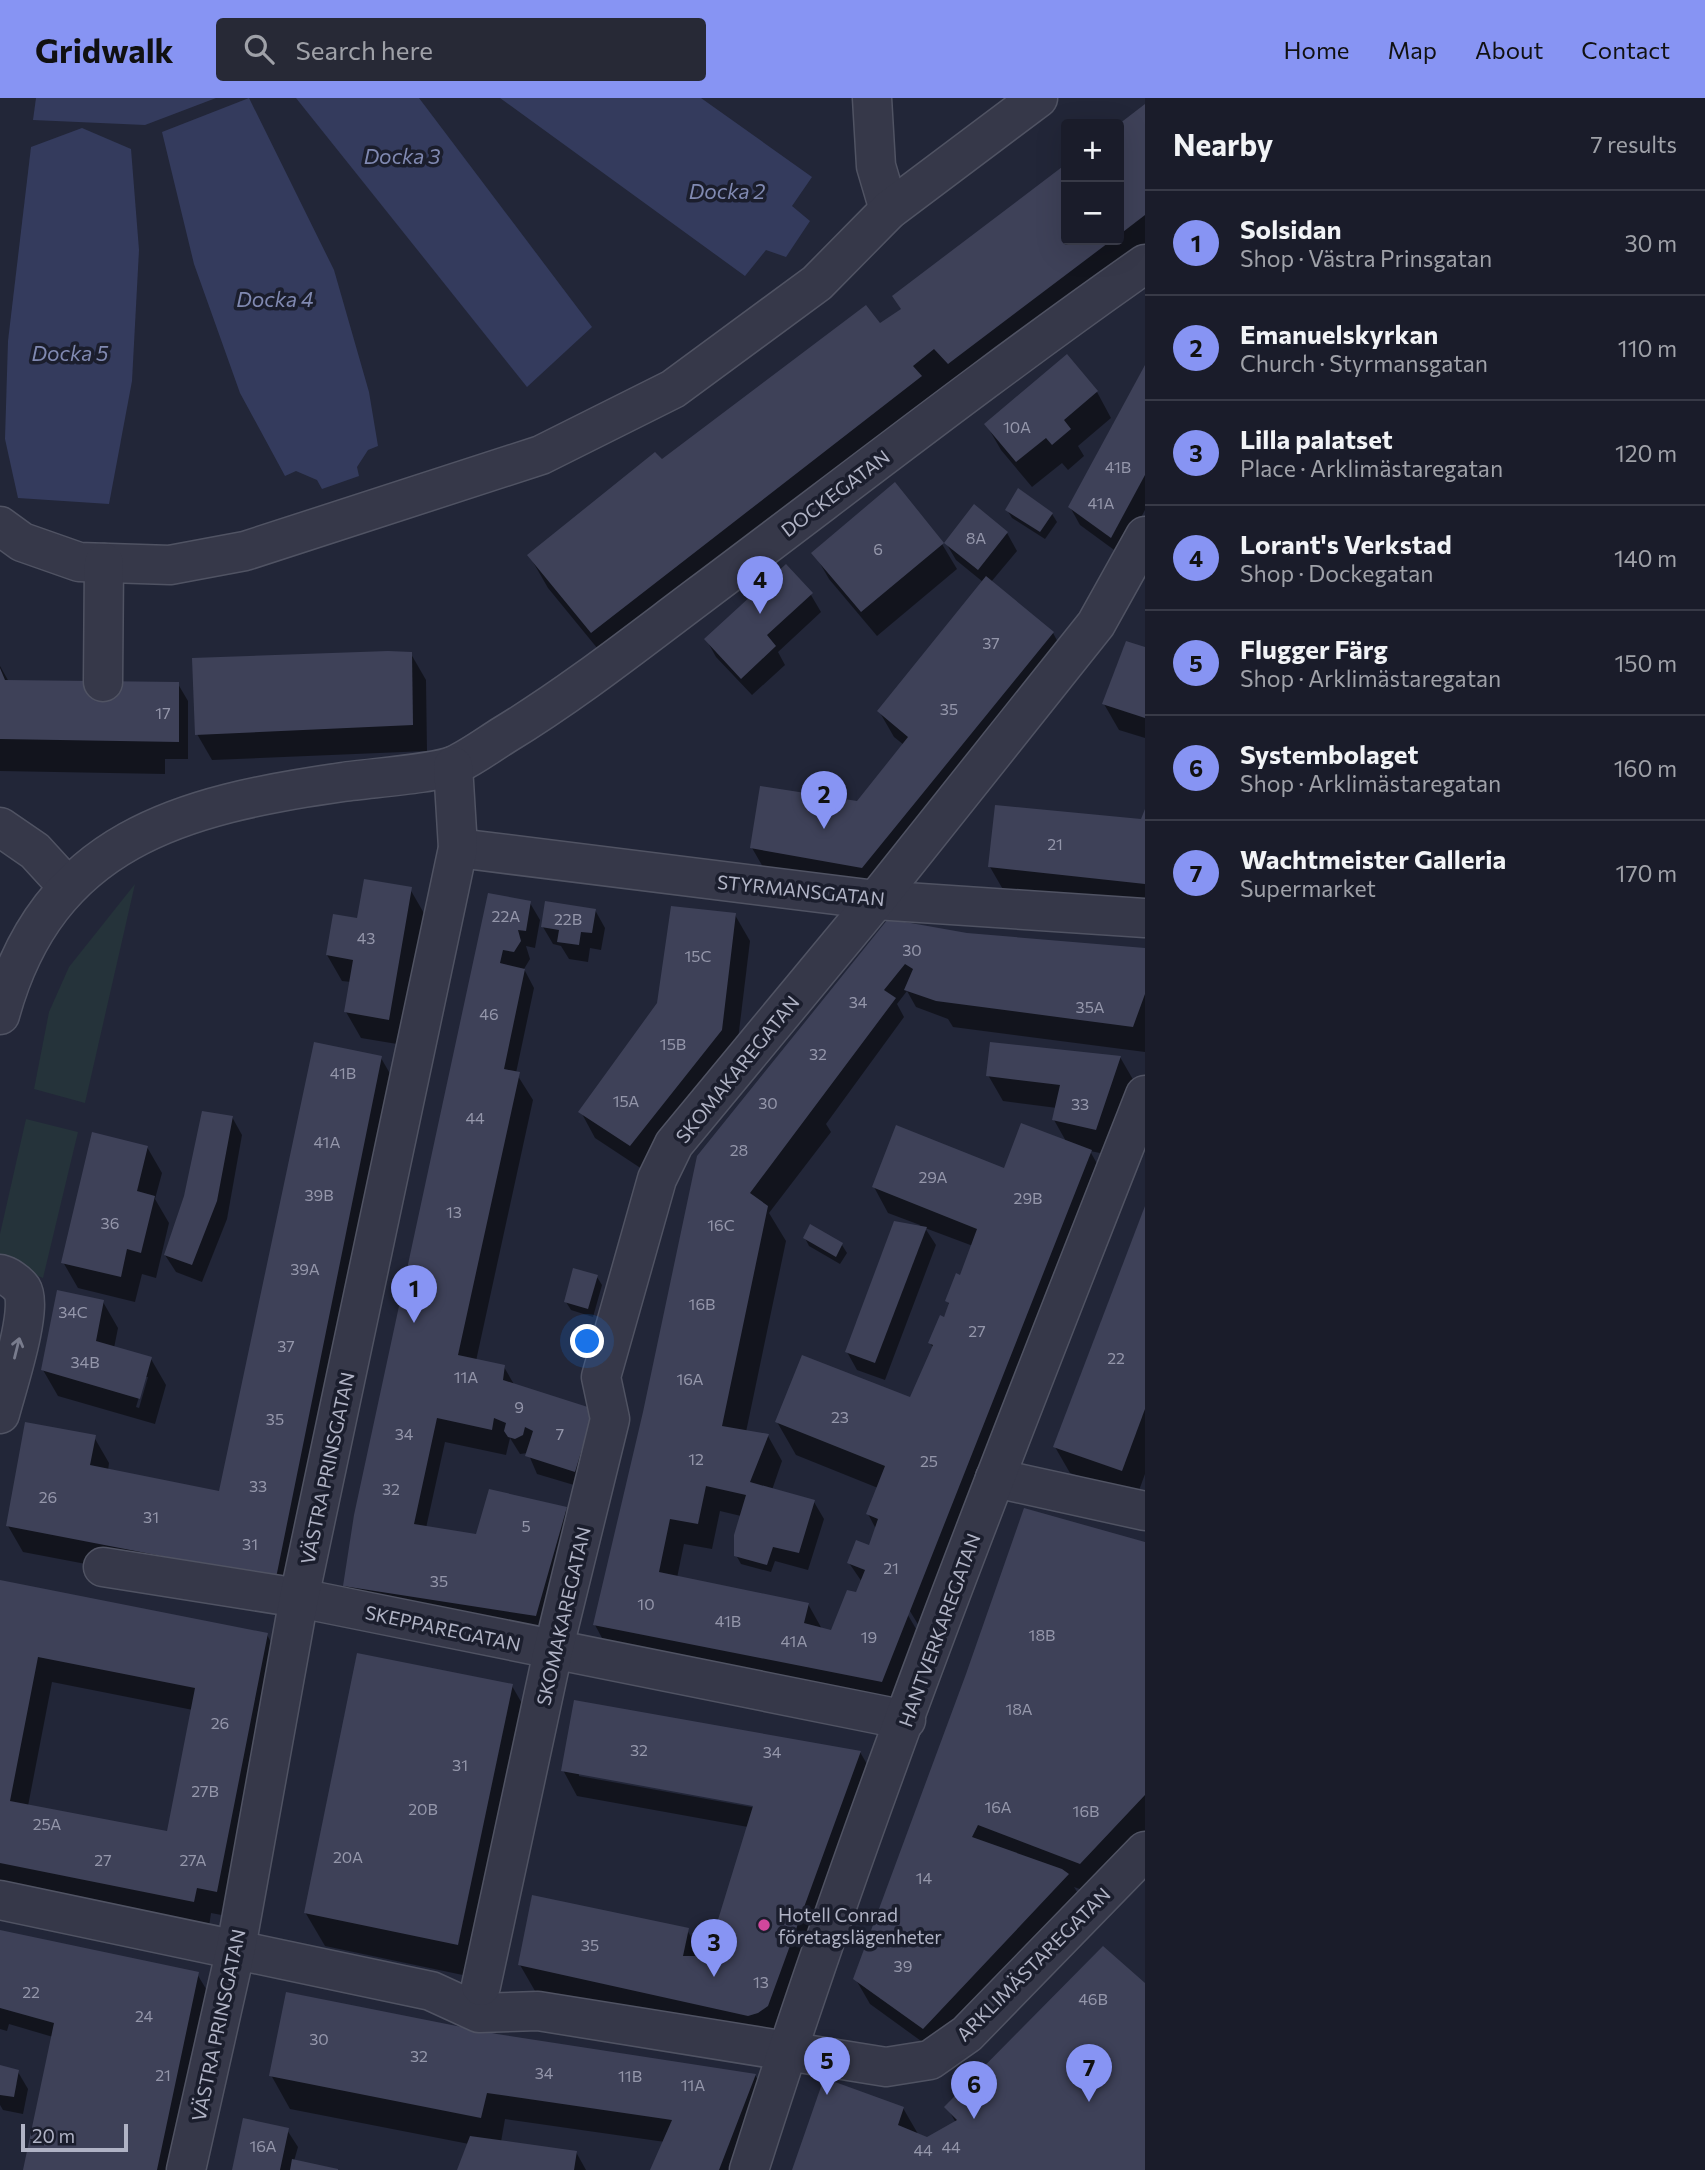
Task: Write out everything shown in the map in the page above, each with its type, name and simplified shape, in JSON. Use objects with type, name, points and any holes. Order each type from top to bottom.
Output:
[{"type":"street","points":[[872,98],[876,166],[889,210]]},
{"type":"street","points":[[0,526],[33,546],[79,562],[170,565],[245,551],[541,455],[673,389],[817,283],[889,210],[1038,98]]},
{"type":"street","name":"DOCKEGATAN","points":[[453,766],[544,710],[1042,337],[1145,264]]},
{"type":"street","name":"SKOMAKAREGATAN","points":[[481,1986],[553,1650],[610,1419],[601,1377],[657,1179],[674,1144],[876,900],[1096,624],[1145,536]]},
{"type":"street","points":[[103,682],[104,563]]},
{"type":"street","points":[[0,1015],[8,986],[35,929],[67,886],[123,842],[169,821],[260,794],[453,766]]},
{"type":"street","name":"VÄSTRA PRINSGATAN","points":[[186,2170],[236,1948],[299,1598],[458,848],[453,766]]},
{"type":"street","points":[[0,827],[35,851],[67,886]]},
{"type":"street","name":"STYRMANSGATAN","points":[[458,848],[876,900],[1145,918]]},
{"type":"street","name":"HANTVERKAREGATAN","points":[[748,2170],[787,2048],[995,1478],[1145,1095]]},
{"type":"street","points":[[0,1274],[9,1276],[23,1291],[26,1312],[0,1414]]},
{"type":"street","points":[[995,1478],[1145,1511]]},
{"type":"street","name":"SKEPPAREGATAN","points":[[103,1567],[299,1598],[906,1720]]},
{"type":"street","name":"ARKLIMÄSTAREGATAN","points":[[0,1900],[431,1991],[479,2013],[538,2011],[787,2048],[886,2067],[930,2060],[967,2034],[1145,1851]]},
{"type":"street","name":"ARKLIMÄSTAREGATAN","points":[[431,1991],[481,1986],[538,2011]]},
{"type":"shaded area","points":[[135,884],[85,1103],[34,1089],[49,1012],[69,967]]},
{"type":"shaded area","points":[[26,1119],[78,1132],[43,1278],[0,1260],[0,1234]]},
{"type":"water","points":[[36,98],[216,98],[145,125],[33,120]]},
{"type":"water","name":"Docka 4","points":[[249,98],[334,270],[369,392],[378,446],[368,450],[357,467],[359,476],[322,489],[317,480],[296,471],[285,476],[240,393],[194,264],[162,132]]},
{"type":"water","name":"Docka 3","points":[[296,98],[419,98],[592,327],[527,387]]},
{"type":"water","name":"Docka 2","points":[[500,98],[701,98],[812,177],[792,206],[810,221],[786,257],[766,250],[745,276]]},
{"type":"water","name":"Docka 5","points":[[82,128],[131,149],[139,250],[132,381],[109,504],[18,498],[5,439],[8,341],[31,147]]},
{"type":"building","points":[[1145,104],[1145,215],[1124,231],[1124,182],[1124,120]]},
{"type":"building","points":[[1061,168],[1061,245],[1105,245],[948,364],[934,349],[913,366],[922,376],[591,633],[527,555],[655,452],[662,459],[866,305],[880,323],[901,309],[892,296]]},
{"type":"building","points":[[1067,354],[1098,391],[1064,420],[1071,429],[1052,445],[1046,438],[1016,462],[984,424]]},
{"type":"building","points":[[1145,365],[1145,475],[1111,538],[1068,507]]},
{"type":"building","points":[[895,482],[944,543],[861,612],[811,553]]},
{"type":"building","points":[[1018,488],[1053,513],[1040,532],[1005,510]]},
{"type":"building","points":[[974,504],[1008,532],[978,570],[944,543]]},
{"type":"building","points":[[786,564],[813,593],[767,635],[776,646],[741,679],[704,639]]},
{"type":"building","points":[[986,576],[1054,632],[862,868],[750,848],[760,786],[857,801],[908,737],[877,711]]},
{"type":"building","points":[[1126,641],[1145,647],[1145,718],[1102,704]]},
{"type":"building","points":[[412,652],[413,725],[195,735],[192,658]]},
{"type":"building","points":[[0,668],[5,680],[179,682],[179,742],[0,739]]},
{"type":"building","points":[[995,805],[1141,819],[1145,809],[1145,884],[988,867]]},
{"type":"building","points":[[364,879],[412,887],[389,1020],[344,1012],[353,960],[326,955],[333,914],[357,918]]},
{"type":"building","points":[[488,893],[531,901],[526,931],[518,930],[521,941],[514,952],[503,950],[500,963],[525,969],[504,1069],[520,1072],[458,1355],[505,1365],[503,1380],[594,1409],[575,1472],[525,1456],[533,1431],[525,1427],[523,1435],[515,1439],[508,1437],[504,1431],[506,1423],[494,1418],[492,1430],[437,1418],[414,1524],[476,1534],[489,1489],[567,1507],[536,1616],[343,1586],[354,1515]]},
{"type":"building","points":[[545,901],[596,909],[592,933],[581,932],[579,945],[557,942],[559,930],[541,927]]},
{"type":"building","points":[[671,906],[736,913],[722,1030],[630,1146],[578,1112],[657,1003]]},
{"type":"building","points":[[888,919],[967,933],[1145,948],[1145,994],[1133,1027],[936,1001],[904,990],[913,969],[905,964],[884,990],[896,998],[750,1193],[768,1206],[722,1426],[769,1434],[750,1482],[815,1500],[799,1553],[773,1547],[767,1565],[734,1556],[734,1535],[746,1495],[706,1486],[698,1524],[670,1519],[659,1572],[809,1603],[804,1623],[831,1630],[847,1590],[856,1592],[865,1570],[847,1563],[856,1540],[869,1545],[878,1519],[866,1514],[885,1466],[775,1422],[802,1355],[910,1397],[933,1345],[928,1343],[940,1315],[944,1317],[949,1303],[945,1301],[956,1273],[960,1275],[977,1229],[872,1187],[896,1125],[1004,1168],[1021,1123],[1092,1150],[882,1682],[593,1625],[643,1412],[697,1156]]},
{"type":"building","points":[[314,1042],[382,1056],[276,1578],[6,1526],[25,1422],[96,1435],[90,1465],[219,1491]]},
{"type":"building","points":[[990,1042],[1121,1056],[1096,1130],[1052,1120],[1060,1085],[986,1076]]},
{"type":"building","points":[[202,1111],[233,1116],[217,1201],[192,1265],[164,1255],[184,1196]]},
{"type":"building","points":[[92,1132],[148,1146],[137,1191],[155,1196],[141,1253],[127,1249],[121,1277],[61,1263]]},
{"type":"building","points":[[1145,1206],[1145,1409],[1122,1471],[1053,1447]]},
{"type":"building","points":[[894,1221],[927,1227],[875,1363],[845,1352]]},
{"type":"building","points":[[810,1224],[843,1243],[836,1257],[803,1238]]},
{"type":"building","points":[[573,1268],[598,1275],[588,1309],[564,1302]]},
{"type":"building","points":[[57,1290],[104,1300],[96,1341],[152,1357],[140,1399],[41,1370]]},
{"type":"building","points":[[1024,1508],[1145,1542],[1145,1795],[1080,1864],[978,1825],[972,1837],[1062,1869],[1069,1874],[923,2029],[853,1979],[966,1674]]},
{"type":"building","points":[[0,1580],[268,1633],[217,1892],[197,1888],[194,1902],[0,1863]],"holes":[[[38,1657],[195,1688],[167,1831],[10,1801]]]},
{"type":"building","points":[[357,1653],[513,1684],[458,1945],[304,1913]]},
{"type":"building","points":[[574,1700],[861,1751],[768,2006],[758,2013],[748,2016],[518,1965],[532,1895],[689,1928],[683,1956],[696,1956],[705,1962],[753,1806],[561,1771]]},
{"type":"building","points":[[0,1930],[199,1972],[157,2170],[23,2170],[54,2023],[0,2008]]},
{"type":"building","points":[[1103,1946],[1145,1983],[1145,2170],[792,2170],[824,2078],[904,2107],[898,2125],[927,2137],[957,2120],[944,2107]]},
{"type":"building","points":[[286,1992],[497,2034],[756,2074],[719,2170],[650,2170],[672,2120],[487,2093],[481,2118],[269,2076]]},
{"type":"building","points":[[0,2065],[19,2070],[14,2097],[0,2095]]},
{"type":"building","points":[[243,2118],[289,2128],[280,2170],[232,2170]]},
{"type":"building","points":[[470,2136],[577,2151],[574,2170],[457,2170]]},
{"type":"building","points":[[292,2159],[338,2169],[338,2170],[290,2170]]},
{"type":"place","name":"Lorant's Verkstad","points":[[760,614]]},
{"type":"place","name":"Emanuelskyrkan","points":[[824,829]]},
{"type":"place","name":"Solsidan","points":[[414,1323]]},
{"type":"place","name":"Hotell Conrad företagslägenheter","points":[[764,1925]]},
{"type":"place","name":"Lilla palatset","points":[[714,1977]]},
{"type":"place","name":"Flugger Färg","points":[[827,2095]]},
{"type":"place","name":"Wachtmeister Galleria","points":[[1089,2102]]},
{"type":"place","name":"Systembolaget","points":[[974,2119]]}]
